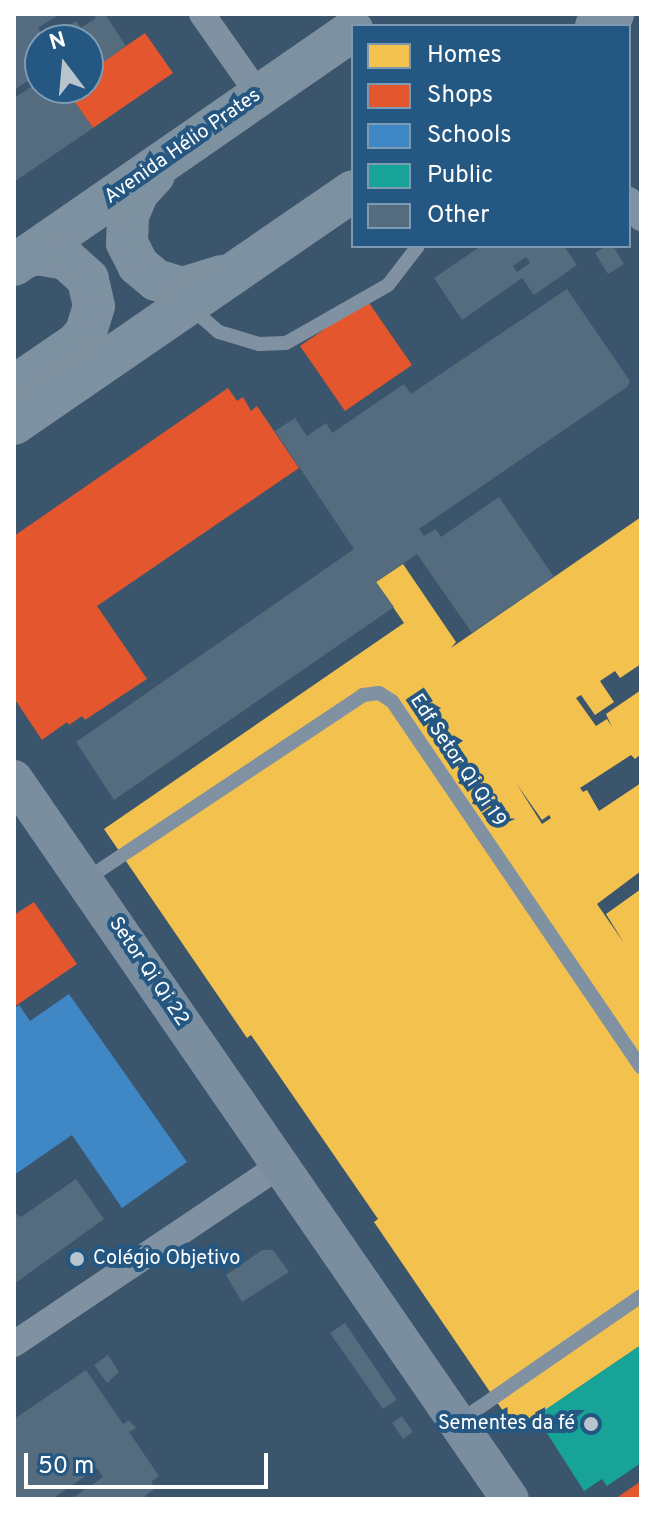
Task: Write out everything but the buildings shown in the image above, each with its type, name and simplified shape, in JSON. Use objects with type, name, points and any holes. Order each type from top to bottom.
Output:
[{"type":"main road","name":"Avenida Hélio Prates","points":[[19,262],[351,31]]},
{"type":"main road","points":[[177,151],[138,192],[128,215],[127,243],[138,265],[156,280],[182,288],[231,274]]},
{"type":"main road","points":[[14,424],[351,192]]},
{"type":"main road","points":[[14,386],[77,343],[86,332],[94,306],[88,279],[66,259],[52,255],[19,262]]},
{"type":"street","points":[[202,14],[259,95]]},
{"type":"street","name":"Setor Qi Qi 22","points":[[14,779],[510,1499]]},
{"type":"street","points":[[14,1344],[280,1165]]},
{"type":"lane","points":[[187,304],[219,332],[259,344],[286,343],[388,285],[416,248]]},
{"type":"lane","name":"Edf Setor Qi Qi 19","points":[[85,880],[363,695],[379,693],[392,701],[641,1067]]},
{"type":"lane","points":[[457,1423],[641,1296]]},
{"type":"place","name":"Colégio Objetivo","points":[[77,1259]]},
{"type":"place","name":"Sementes da fé","points":[[591,1424]]}]
